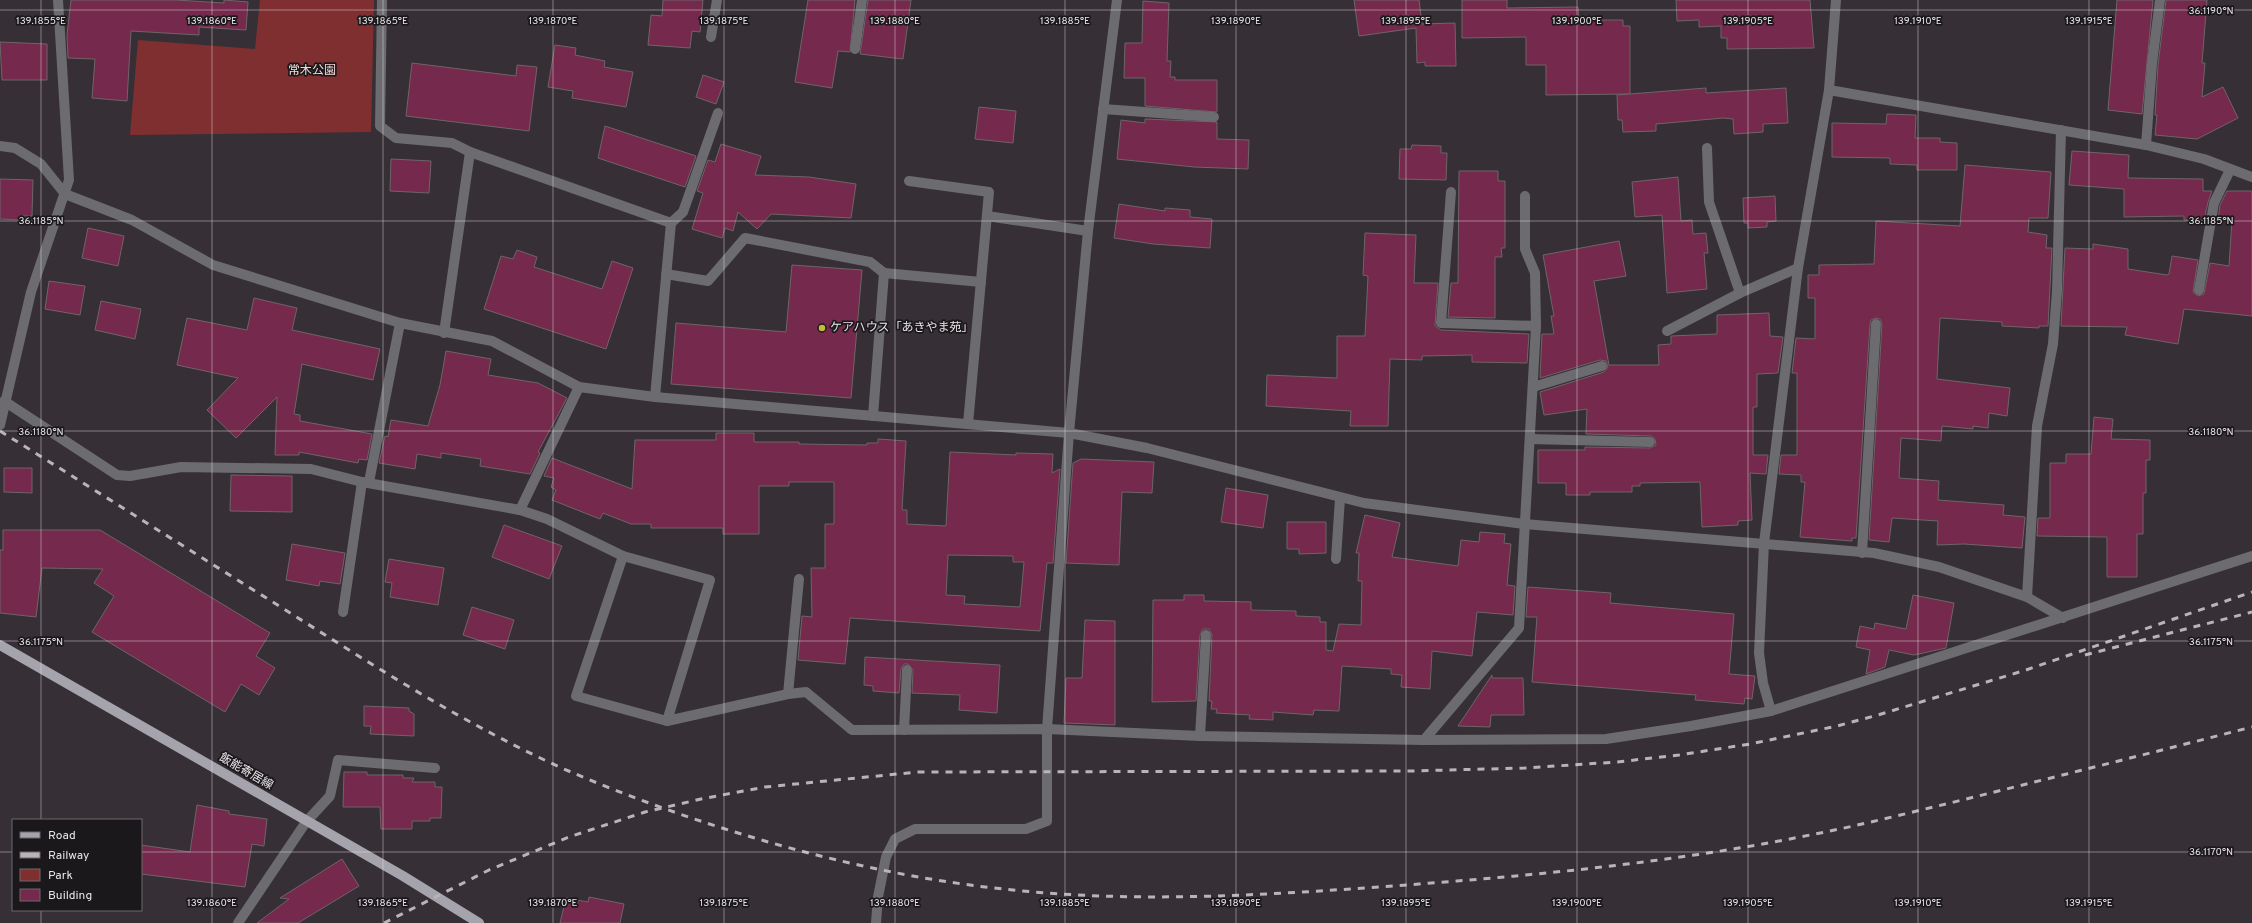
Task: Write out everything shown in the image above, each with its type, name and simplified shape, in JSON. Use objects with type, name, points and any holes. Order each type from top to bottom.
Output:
[{"type":"main road","name":"飯能寄居線","points":[[0,645],[306,822],[403,876],[458,910],[471,921]]},
{"type":"street","points":[[0,425],[4,401],[31,292],[70,180],[58,0]]},
{"type":"street","points":[[382,0],[380,126],[396,138],[452,143],[470,152],[671,223]]},
{"type":"street","points":[[711,37],[717,0]]},
{"type":"street","points":[[855,49],[862,0]]},
{"type":"street","points":[[876,923],[878,897],[885,863],[895,839],[915,829],[1026,829],[1047,821],[1047,729],[1069,433],[1088,231],[1117,0]]},
{"type":"street","points":[[1771,711],[1763,683],[1759,653],[1764,543],[1798,268],[1829,90],[1836,0]]},
{"type":"street","points":[[2146,145],[2152,64],[2160,0]]},
{"type":"street","points":[[1829,90],[2146,145],[2204,159],[2252,177]]},
{"type":"street","points":[[1103,109],[1214,117]]},
{"type":"street","points":[[655,397],[671,223],[683,212],[718,113]]},
{"type":"street","points":[[2027,597],[2037,426],[2053,344],[2061,130]]},
{"type":"street","points":[[0,146],[15,148],[41,164],[65,194],[132,220],[213,265],[400,323],[492,342],[579,387],[655,397],[1069,433],[1147,448],[1364,503],[1524,524],[1764,543],[1862,553],[1940,567],[2027,597],[2063,618]]},
{"type":"street","points":[[1707,148],[1709,202],[1740,293]]},
{"type":"street","points":[[444,333],[470,152]]},
{"type":"street","points":[[2199,290],[2214,203],[2230,170]]},
{"type":"street","points":[[909,181],[989,192],[968,424]]},
{"type":"street","points":[[1451,192],[1441,323],[1536,326]]},
{"type":"street","points":[[1424,740],[1519,628],[1536,326],[1535,273],[1525,249],[1525,196]]},
{"type":"street","points":[[987,216],[1088,231]]},
{"type":"street","points":[[666,274],[708,281],[745,238],[870,262],[884,273],[981,282]]},
{"type":"street","points":[[1667,331],[1740,293],[1798,268]]},
{"type":"street","points":[[873,416],[884,273]]},
{"type":"street","points":[[344,612],[366,482],[400,323]]},
{"type":"street","points":[[1862,553],[1876,324]]},
{"type":"street","points":[[1533,387],[1602,366]]},
{"type":"street","points":[[520,510],[579,387]]},
{"type":"street","points":[[4,401],[117,475],[130,476],[181,467],[311,469],[366,482],[520,510],[547,519],[623,556],[710,580],[667,721]]},
{"type":"street","points":[[1530,440],[1650,442]]},
{"type":"street","points":[[1336,559],[1340,498]]},
{"type":"street","points":[[623,556],[576,696],[667,721],[788,694],[806,692],[852,730],[1047,729],[1200,736],[1424,740],[1606,738],[1691,726],[1771,711],[2252,556]]},
{"type":"street","points":[[788,694],[799,579]]},
{"type":"street","points":[[1200,736],[1206,635]]},
{"type":"street","points":[[904,730],[907,670]]},
{"type":"street","points":[[238,923],[306,822],[330,796],[338,760],[435,768]]},
{"type":"green space","name":"常木公園","points":[[260,0],[374,0],[371,132],[130,135],[138,40],[255,49]]},
{"type":"building","points":[[71,0],[176,0],[224,3],[224,0],[248,2],[246,30],[199,27],[199,35],[131,31],[127,101],[92,98],[95,59],[68,58],[67,35]]},
{"type":"building","points":[[663,0],[703,0],[700,32],[692,31],[690,48],[648,45],[651,15],[662,16]]},
{"type":"building","points":[[808,0],[855,0],[850,52],[838,51],[832,88],[795,82]]},
{"type":"building","points":[[868,0],[911,0],[903,59],[860,54]]},
{"type":"building","points":[[1354,0],[1419,0],[1422,24],[1455,23],[1456,66],[1425,66],[1425,62],[1417,63],[1416,28],[1359,36]]},
{"type":"building","points":[[1462,0],[1507,0],[1507,8],[1578,7],[1579,20],[1623,20],[1623,26],[1630,26],[1630,94],[1546,95],[1546,65],[1526,65],[1526,37],[1462,38]]},
{"type":"building","points":[[1676,0],[1810,0],[1814,48],[1727,49],[1727,38],[1721,38],[1721,26],[1699,27],[1699,20],[1677,21]]},
{"type":"building","points":[[2117,0],[2153,0],[2142,114],[2108,110]]},
{"type":"building","points":[[2166,0],[2207,0],[2202,63],[2205,63],[2202,97],[2223,87],[2238,118],[2197,139],[2155,135],[2158,65]]},
{"type":"building","points":[[1143,1],[1169,3],[1167,61],[1171,61],[1170,77],[1175,77],[1175,80],[1217,80],[1217,112],[1145,106],[1145,78],[1124,78],[1125,43],[1142,43]]},
{"type":"building","points":[[0,42],[47,44],[47,80],[2,80]]},
{"type":"building","points":[[555,45],[576,48],[575,55],[605,61],[604,67],[633,72],[626,107],[572,98],[573,91],[548,87]]},
{"type":"building","points":[[412,63],[516,76],[517,65],[537,67],[529,131],[406,116]]},
{"type":"building","points":[[703,75],[724,82],[716,104],[696,97]]},
{"type":"building","points":[[1706,88],[1706,93],[1786,88],[1788,123],[1763,124],[1763,132],[1734,134],[1733,119],[1723,118],[1656,124],[1656,131],[1623,132],[1622,120],[1618,120],[1617,95]]},
{"type":"building","points":[[979,107],[1016,111],[1013,143],[975,139]]},
{"type":"building","points":[[1887,114],[1916,115],[1915,138],[1940,138],[1940,142],[1957,143],[1957,170],[1917,170],[1917,165],[1890,164],[1890,158],[1832,157],[1832,123],[1886,124]]},
{"type":"building","points":[[1145,119],[1217,122],[1217,139],[1249,140],[1248,169],[1194,167],[1117,159],[1121,120],[1145,123]]},
{"type":"building","points":[[605,126],[696,156],[685,187],[598,158]]},
{"type":"building","points":[[721,144],[761,156],[755,175],[809,177],[856,184],[851,218],[771,214],[757,229],[738,212],[733,231],[725,228],[722,238],[692,229],[703,193],[697,191],[708,160],[715,162]]},
{"type":"building","points":[[1412,145],[1441,146],[1441,153],[1447,153],[1446,180],[1399,179],[1400,149],[1411,149]]},
{"type":"building","points":[[2072,151],[2129,155],[2128,178],[2203,179],[2203,191],[2212,191],[2204,220],[2184,220],[2184,216],[2124,217],[2124,189],[2069,185]]},
{"type":"building","points":[[391,159],[431,161],[429,193],[390,191]]},
{"type":"building","points":[[1965,165],[2051,172],[2048,218],[2029,218],[2028,232],[2047,235],[2046,248],[2052,248],[2048,326],[2039,326],[2039,328],[2002,326],[2002,322],[1940,318],[1937,379],[2010,388],[2007,416],[1989,413],[1988,428],[1973,426],[1973,429],[1942,426],[1941,441],[1901,438],[1899,478],[1939,481],[1938,500],[2004,505],[2003,515],[2025,517],[2022,548],[1964,544],[1937,545],[1938,521],[1892,518],[1889,542],[1869,540],[1882,324],[1880,319],[1876,318],[1871,320],[1870,324],[1856,538],[1852,538],[1852,541],[1800,537],[1805,482],[1801,482],[1801,475],[1779,474],[1781,455],[1797,455],[1797,373],[1792,373],[1796,338],[1815,339],[1815,298],[1808,298],[1808,275],[1819,275],[1819,265],[1874,264],[1876,221],[1960,226]]},
{"type":"building","points":[[1459,171],[1498,171],[1498,181],[1505,181],[1505,248],[1501,248],[1502,257],[1495,257],[1495,318],[1448,317],[1451,283],[1458,283]]},
{"type":"building","points":[[1678,177],[1681,221],[1692,220],[1693,234],[1706,233],[1708,253],[1704,253],[1707,289],[1667,293],[1662,215],[1635,217],[1632,182]]},
{"type":"building","points":[[0,179],[33,180],[32,216],[23,216],[22,220],[0,219]]},
{"type":"building","points":[[2227,191],[2252,191],[2252,316],[2184,309],[2178,344],[2125,335],[2127,327],[2061,326],[2065,248],[2093,249],[2093,244],[2128,249],[2128,269],[2167,275],[2169,274],[2172,256],[2198,260],[2193,292],[2198,296],[2204,294],[2210,263],[2229,266],[2232,220],[2218,220],[2220,205]]},
{"type":"building","points":[[1775,196],[1776,221],[1767,222],[1767,227],[1748,228],[1748,223],[1744,223],[1743,198]]},
{"type":"building","points":[[1119,204],[1165,211],[1165,208],[1190,210],[1190,217],[1212,219],[1210,248],[1153,244],[1114,238]]},
{"type":"building","points":[[88,228],[124,236],[118,266],[82,258]]},
{"type":"building","points":[[1365,233],[1416,235],[1414,283],[1438,283],[1435,326],[1441,330],[1529,334],[1527,363],[1472,362],[1472,355],[1422,356],[1422,360],[1390,359],[1388,426],[1350,426],[1351,411],[1266,406],[1267,375],[1337,378],[1337,336],[1365,336],[1368,276],[1363,275]]},
{"type":"building","points":[[1619,241],[1626,276],[1594,281],[1609,365],[1659,365],[1658,345],[1671,344],[1671,336],[1717,334],[1717,315],[1769,313],[1770,336],[1783,337],[1778,373],[1757,374],[1757,407],[1753,407],[1753,455],[1768,455],[1766,474],[1750,473],[1752,520],[1738,521],[1738,525],[1702,527],[1700,482],[1640,483],[1640,486],[1632,486],[1632,492],[1590,492],[1590,495],[1566,495],[1566,483],[1538,483],[1538,450],[1585,450],[1585,447],[1650,448],[1656,445],[1655,439],[1651,436],[1586,434],[1587,409],[1544,415],[1540,392],[1604,372],[1608,367],[1606,361],[1600,360],[1540,378],[1542,334],[1554,334],[1551,316],[1554,316],[1543,255]]},
{"type":"building","points":[[517,250],[537,257],[534,267],[602,289],[612,261],[633,268],[606,349],[484,309],[501,256],[513,259]]},
{"type":"building","name":"ケアハウス「あきやま苑」","points":[[792,265],[862,270],[851,398],[671,384],[676,323],[786,332]]},
{"type":"building","points":[[49,281],[85,286],[80,315],[45,309]]},
{"type":"building","points":[[254,298],[297,308],[292,330],[380,349],[373,380],[302,364],[294,414],[300,415],[300,421],[372,434],[367,460],[359,459],[358,463],[299,452],[299,455],[275,455],[277,397],[236,438],[207,410],[238,378],[177,365],[187,318],[247,330]]},
{"type":"building","points":[[101,301],[141,309],[135,339],[95,330]]},
{"type":"building","points":[[446,351],[491,359],[488,375],[538,383],[567,398],[538,452],[540,453],[530,474],[480,466],[481,459],[441,453],[441,458],[417,454],[415,469],[379,463],[385,436],[388,437],[391,420],[428,426],[440,385]]},
{"type":"building","points":[[2094,417],[2113,419],[2111,439],[2150,440],[2150,460],[2146,460],[2146,493],[2143,493],[2143,534],[2137,534],[2137,577],[2107,577],[2107,537],[2037,536],[2038,518],[2050,518],[2050,463],[2066,463],[2066,454],[2091,454]]},
{"type":"building","points":[[716,433],[754,433],[754,442],[867,445],[867,443],[878,443],[878,439],[906,441],[902,510],[907,510],[907,524],[946,526],[950,452],[1016,455],[1016,453],[1053,454],[1052,473],[1060,469],[1053,563],[1047,563],[1040,631],[850,618],[845,664],[798,660],[802,616],[812,617],[811,568],[825,568],[825,524],[834,524],[834,482],[789,482],[789,486],[759,486],[759,534],[723,534],[723,528],[651,528],[651,524],[631,524],[603,513],[600,519],[552,500],[556,490],[551,487],[554,478],[544,476],[552,458],[632,489],[635,440],[716,440]],"holes":[[[948,555],[1013,556],[1013,562],[1024,562],[1020,607],[964,604],[965,596],[946,595]]]},
{"type":"building","points":[[1081,459],[1154,462],[1152,493],[1122,492],[1119,565],[1066,563],[1073,463]]},
{"type":"building","points":[[4,468],[32,468],[32,493],[4,492]]},
{"type":"building","points":[[231,475],[292,476],[292,512],[230,511]]},
{"type":"building","points":[[1226,488],[1268,495],[1263,528],[1221,522]]},
{"type":"building","points":[[1365,515],[1400,523],[1392,557],[1458,566],[1461,540],[1479,542],[1480,532],[1505,534],[1504,543],[1511,544],[1507,585],[1515,586],[1513,615],[1477,612],[1472,656],[1432,651],[1430,689],[1401,687],[1402,675],[1391,674],[1391,669],[1342,666],[1339,711],[1314,710],[1313,715],[1273,712],[1273,720],[1249,719],[1250,715],[1216,713],[1217,709],[1211,709],[1212,701],[1209,701],[1212,635],[1209,629],[1203,629],[1200,635],[1196,701],[1152,702],[1153,600],[1184,600],[1184,595],[1204,595],[1204,601],[1251,602],[1251,610],[1296,611],[1296,616],[1320,617],[1320,622],[1326,622],[1326,650],[1333,651],[1339,624],[1361,625],[1362,581],[1358,581],[1359,553],[1356,553]]},
{"type":"building","points":[[1287,522],[1326,522],[1326,553],[1299,554],[1299,549],[1287,549]]},
{"type":"building","points":[[504,525],[562,546],[549,579],[492,557]]},
{"type":"building","points":[[3,530],[100,530],[270,633],[256,656],[275,668],[259,695],[241,684],[225,712],[92,632],[114,596],[94,583],[103,569],[42,568],[36,617],[0,613],[0,550],[3,550]]},
{"type":"building","points":[[292,544],[345,553],[340,584],[320,581],[319,586],[286,580]]},
{"type":"building","points":[[389,559],[444,568],[438,605],[390,597],[392,583],[385,582]]},
{"type":"building","points":[[1528,587],[1611,593],[1610,603],[1734,614],[1729,674],[1755,676],[1752,699],[1745,698],[1744,704],[1695,700],[1696,695],[1532,682],[1537,617],[1526,617]]},
{"type":"building","points":[[1913,595],[1954,603],[1946,648],[1914,655],[1889,650],[1885,667],[1866,674],[1870,650],[1856,647],[1860,626],[1874,629],[1875,623],[1906,629]]},
{"type":"building","points":[[472,607],[514,620],[505,649],[463,635]]},
{"type":"building","points":[[1085,620],[1115,621],[1115,725],[1064,723],[1066,678],[1082,678]]},
{"type":"building","points":[[865,657],[1000,665],[997,713],[959,710],[960,695],[912,693],[913,670],[908,664],[904,664],[901,669],[899,693],[873,691],[873,686],[864,685]]},
{"type":"building","points":[[1492,675],[1492,678],[1523,678],[1524,715],[1491,715],[1490,727],[1458,726]]},
{"type":"building","points":[[364,706],[409,708],[409,711],[414,714],[414,736],[370,734],[371,726],[364,726]]},
{"type":"building","points":[[344,772],[367,772],[367,775],[403,775],[403,778],[414,778],[412,782],[435,782],[435,787],[442,787],[441,818],[430,818],[430,821],[412,821],[412,829],[381,829],[380,807],[343,807]]},
{"type":"building","points":[[197,805],[229,811],[229,814],[267,819],[264,846],[252,844],[245,887],[142,874],[142,845],[190,852]]},
{"type":"building","points":[[342,859],[359,886],[298,923],[257,923],[289,899],[280,898]]},
{"type":"building","points":[[589,897],[624,904],[620,923],[560,923],[566,898],[588,902]]},
{"type":"railway","points":[[0,431],[386,673],[456,714],[528,752],[616,791],[727,830],[842,861],[957,883],[1013,890],[1064,894],[1165,897],[1216,896],[1419,884],[1615,866],[1762,844],[1845,828],[2252,727]]},
{"type":"railway","points":[[384,923],[489,870],[569,837],[645,812],[701,799],[765,787],[918,772],[1411,771],[1525,768],[1617,762],[1679,755],[1750,744],[1837,726],[1878,715],[2026,670],[2252,592]]},
{"type":"railway","points":[[2085,655],[2252,612]]},
{"type":"place","name":"ケアハウス「あきやま苑」","points":[[822,328]]}]
